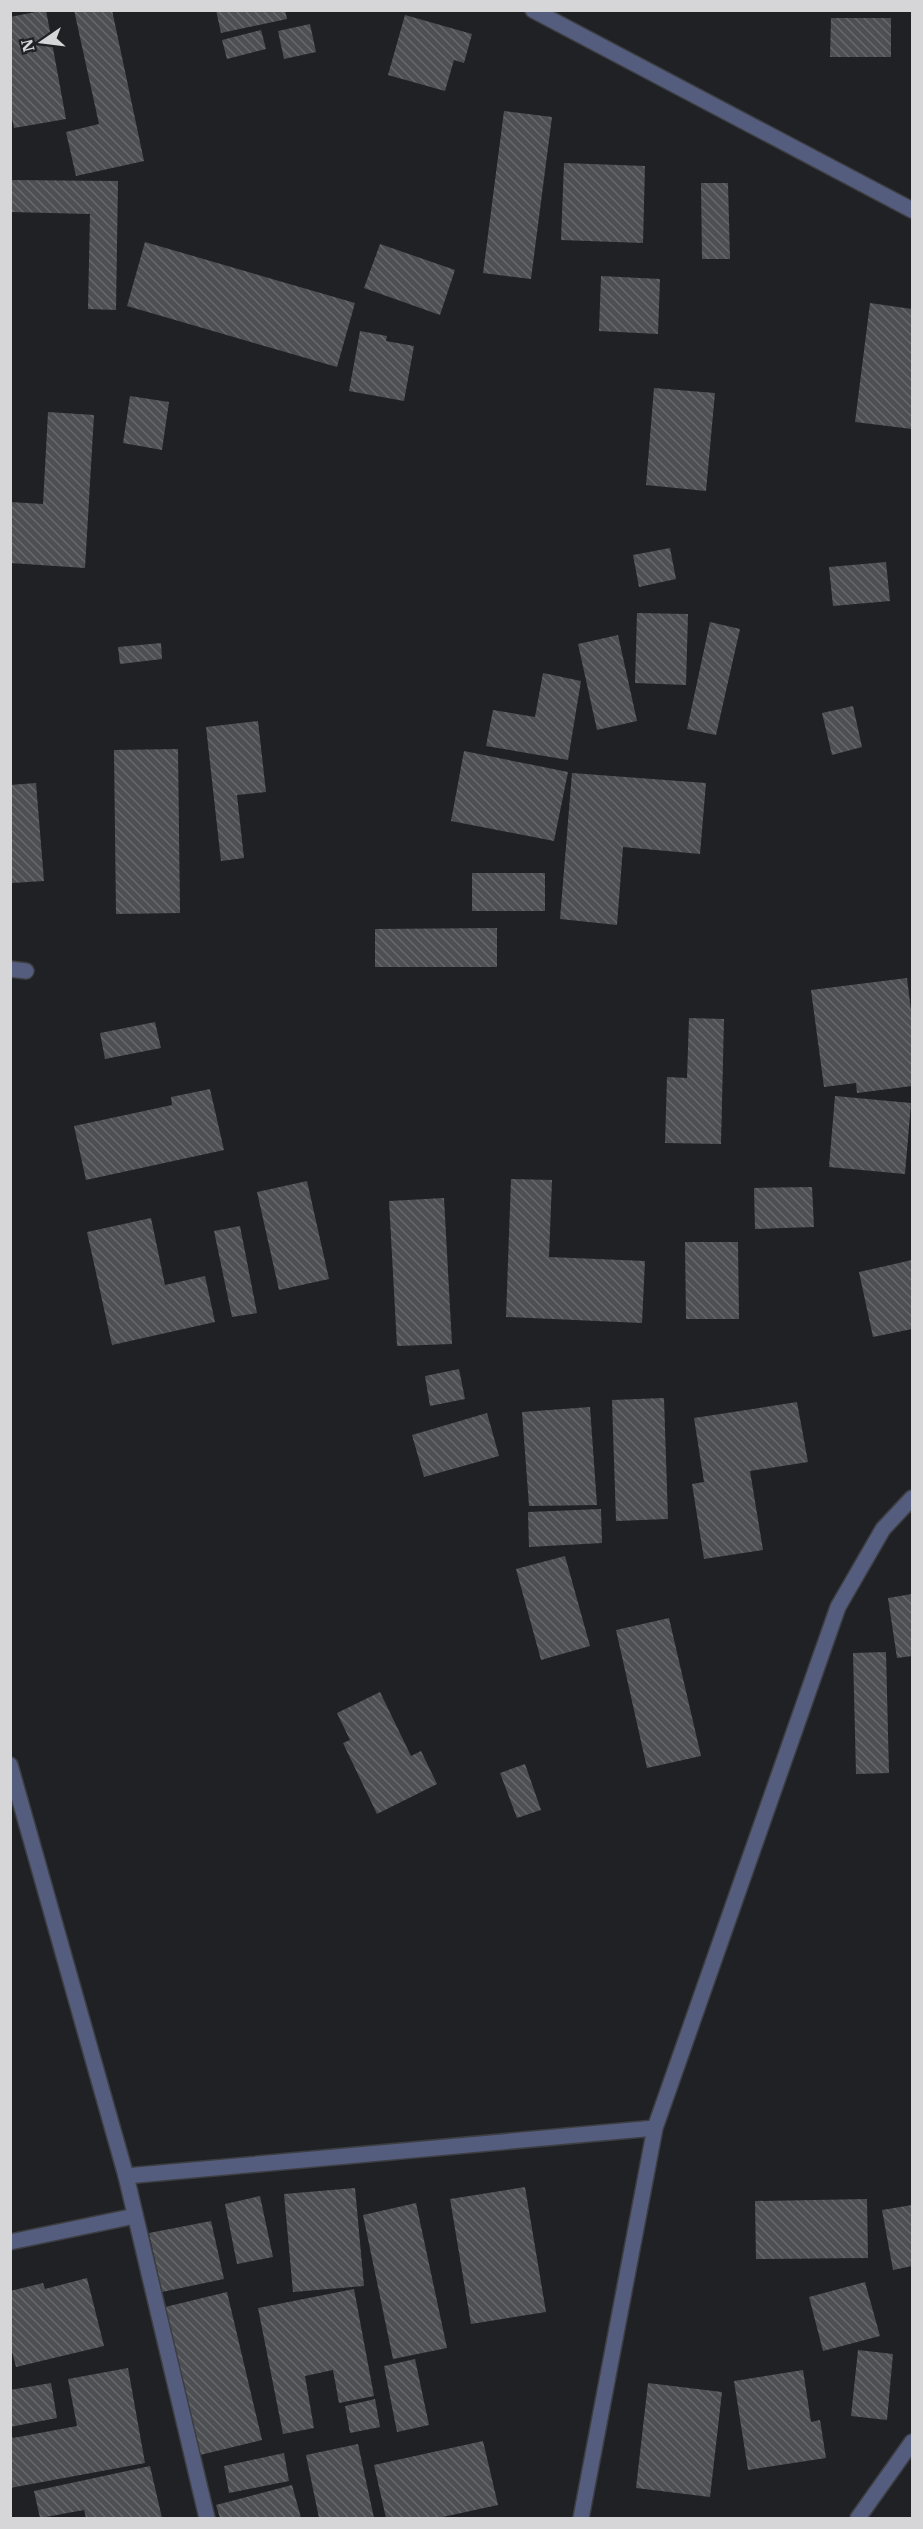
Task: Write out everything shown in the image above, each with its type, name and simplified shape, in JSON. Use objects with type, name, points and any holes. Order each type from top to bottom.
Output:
[{"type":"street","points":[[533,10],[912,210]]},
{"type":"street","points":[[10,969],[26,971]]},
{"type":"street","points":[[581,2518],[655,2128],[838,1608],[883,1529],[912,1498]]},
{"type":"street","points":[[10,1765],[126,2176],[207,2518]]},
{"type":"street","points":[[126,2176],[655,2128]]},
{"type":"street","points":[[10,2242],[135,2216]]},
{"type":"street","points":[[858,2518],[912,2442]]},
{"type":"building","points":[[46,10],[66,119],[14,128],[10,109],[10,17]]},
{"type":"building","points":[[74,10],[112,10],[144,161],[76,176],[66,132],[99,124]]},
{"type":"building","points":[[216,10],[285,10],[287,19],[221,33]]},
{"type":"building","points":[[405,15],[472,34],[464,63],[454,60],[445,91],[388,75]]},
{"type":"building","points":[[831,18],[891,18],[891,57],[830,57]]},
{"type":"building","points":[[310,24],[316,52],[284,59],[278,31]]},
{"type":"building","points":[[261,30],[266,49],[227,59],[222,40]]},
{"type":"building","points":[[504,111],[552,117],[531,279],[483,273]]},
{"type":"building","points":[[564,163],[645,166],[643,243],[561,240]]},
{"type":"building","points":[[10,180],[118,181],[116,310],[88,309],[90,214],[10,212]]},
{"type":"building","points":[[701,183],[728,183],[730,259],[702,259]]},
{"type":"building","points":[[145,242],[355,303],[337,367],[127,306]]},
{"type":"building","points":[[380,244],[455,270],[440,315],[364,288]]},
{"type":"building","points":[[601,276],[660,279],[658,334],[599,331]]},
{"type":"building","points":[[870,303],[912,309],[912,429],[855,422]]},
{"type":"building","points":[[360,331],[387,336],[386,341],[414,346],[404,401],[349,391]]},
{"type":"building","points":[[654,388],[715,393],[706,491],[646,485]]},
{"type":"building","points":[[130,396],[169,402],[162,450],[123,443]]},
{"type":"building","points":[[48,412],[94,415],[85,568],[10,563],[10,502],[43,504]]},
{"type":"building","points":[[670,548],[676,579],[639,587],[633,555]]},
{"type":"building","points":[[886,562],[890,601],[833,606],[829,567]]},
{"type":"building","points":[[637,613],[688,614],[686,685],[635,683]]},
{"type":"building","points":[[710,622],[740,629],[716,735],[687,729]]},
{"type":"building","points":[[618,635],[637,721],[597,730],[578,644]]},
{"type":"building","points":[[161,643],[162,659],[120,664],[118,647]]},
{"type":"building","points":[[543,673],[581,681],[568,760],[486,746],[493,710],[535,717]]},
{"type":"building","points":[[853,706],[862,747],[832,755],[822,713]]},
{"type":"building","points":[[258,721],[266,792],[237,795],[244,858],[221,861],[206,727]]},
{"type":"building","points":[[178,749],[180,913],[116,914],[114,750]]},
{"type":"building","points":[[464,751],[568,772],[554,841],[451,821]]},
{"type":"building","points":[[572,773],[706,783],[700,854],[623,847],[617,925],[560,919]]},
{"type":"building","points":[[36,783],[44,881],[12,883],[10,785]]},
{"type":"building","points":[[472,873],[545,873],[545,911],[472,911]]},
{"type":"building","points":[[497,928],[497,967],[375,967],[375,929]]},
{"type":"building","points":[[907,978],[912,1019],[912,1086],[857,1093],[856,1083],[824,1087],[811,990]]},
{"type":"building","points":[[689,1018],[724,1019],[721,1144],[665,1143],[667,1077],[687,1078]]},
{"type":"building","points":[[155,1022],[161,1048],[105,1059],[100,1033]]},
{"type":"building","points":[[210,1089],[224,1150],[86,1180],[74,1126],[172,1105],[171,1097]]},
{"type":"building","points":[[835,1096],[911,1103],[905,1174],[829,1167]]},
{"type":"building","points":[[511,1179],[552,1180],[549,1257],[645,1261],[642,1323],[506,1317]]},
{"type":"building","points":[[307,1181],[329,1279],[279,1290],[257,1192]]},
{"type":"building","points":[[812,1187],[814,1227],[755,1229],[754,1188]]},
{"type":"building","points":[[444,1198],[452,1344],[397,1346],[389,1201]]},
{"type":"building","points":[[151,1218],[165,1285],[205,1276],[215,1322],[112,1345],[87,1232]]},
{"type":"building","points":[[240,1226],[257,1313],[232,1317],[214,1231]]},
{"type":"building","points":[[685,1242],[738,1242],[739,1319],[686,1319]]},
{"type":"building","points":[[912,1260],[912,1329],[873,1337],[859,1272]]},
{"type":"building","points":[[459,1369],[465,1399],[430,1406],[425,1376]]},
{"type":"building","points":[[664,1398],[668,1519],[616,1521],[612,1400]]},
{"type":"building","points":[[797,1402],[808,1462],[750,1471],[763,1550],[704,1559],[692,1484],[704,1482],[694,1418]]},
{"type":"building","points":[[590,1407],[597,1505],[529,1506],[522,1412]]},
{"type":"building","points":[[487,1413],[499,1456],[424,1477],[412,1435]]},
{"type":"building","points":[[601,1509],[602,1543],[529,1547],[528,1512]]},
{"type":"building","points":[[565,1556],[590,1646],[541,1660],[516,1569]]},
{"type":"building","points":[[912,1594],[912,1656],[897,1658],[888,1598]]},
{"type":"building","points":[[669,1618],[701,1756],[647,1768],[616,1630]]},
{"type":"building","points":[[886,1652],[889,1773],[856,1774],[853,1653]]},
{"type":"building","points":[[380,1692],[411,1756],[421,1751],[437,1784],[377,1814],[343,1743],[350,1740],[337,1713]]},
{"type":"building","points":[[525,1764],[541,1810],[517,1818],[500,1773]]},
{"type":"building","points":[[525,2187],[546,2312],[471,2324],[450,2199]]},
{"type":"building","points":[[355,2188],[364,2286],[293,2292],[284,2194]]},
{"type":"building","points":[[260,2196],[273,2257],[237,2264],[225,2204]]},
{"type":"building","points":[[867,2199],[868,2258],[756,2259],[755,2201]]},
{"type":"building","points":[[416,2203],[447,2348],[393,2359],[363,2215]]},
{"type":"building","points":[[912,2205],[912,2266],[893,2270],[882,2210]]},
{"type":"building","points":[[211,2221],[224,2279],[162,2292],[149,2233]]},
{"type":"building","points":[[87,2278],[104,2346],[16,2367],[10,2344],[10,2291],[43,2283],[45,2289]]},
{"type":"building","points":[[865,2282],[880,2336],[823,2351],[809,2297]]},
{"type":"building","points":[[354,2289],[374,2396],[339,2403],[333,2370],[305,2376],[314,2428],[283,2434],[258,2308]]},
{"type":"building","points":[[227,2292],[262,2440],[200,2455],[165,2307]]},
{"type":"building","points":[[858,2350],[893,2354],[887,2420],[851,2416]]},
{"type":"building","points":[[415,2359],[429,2425],[397,2432],[384,2366]]},
{"type":"building","points":[[128,2368],[145,2463],[10,2488],[10,2433],[13,2438],[77,2426],[68,2379]]},
{"type":"building","points":[[803,2370],[811,2422],[820,2420],[826,2458],[748,2470],[734,2381]]},
{"type":"building","points":[[51,2383],[57,2418],[10,2427],[10,2390]]},
{"type":"building","points":[[648,2383],[722,2392],[710,2497],[636,2488]]},
{"type":"building","points":[[375,2399],[380,2427],[350,2433],[345,2406]]},
{"type":"building","points":[[483,2441],[498,2505],[438,2518],[386,2518],[374,2465]]},
{"type":"building","points":[[358,2444],[374,2518],[319,2518],[306,2455]]},
{"type":"building","points":[[284,2453],[289,2481],[229,2493],[224,2466]]},
{"type":"building","points":[[150,2466],[162,2518],[86,2518],[84,2510],[40,2518],[34,2491]]},
{"type":"building","points":[[292,2485],[301,2518],[220,2518],[216,2505]]}]
